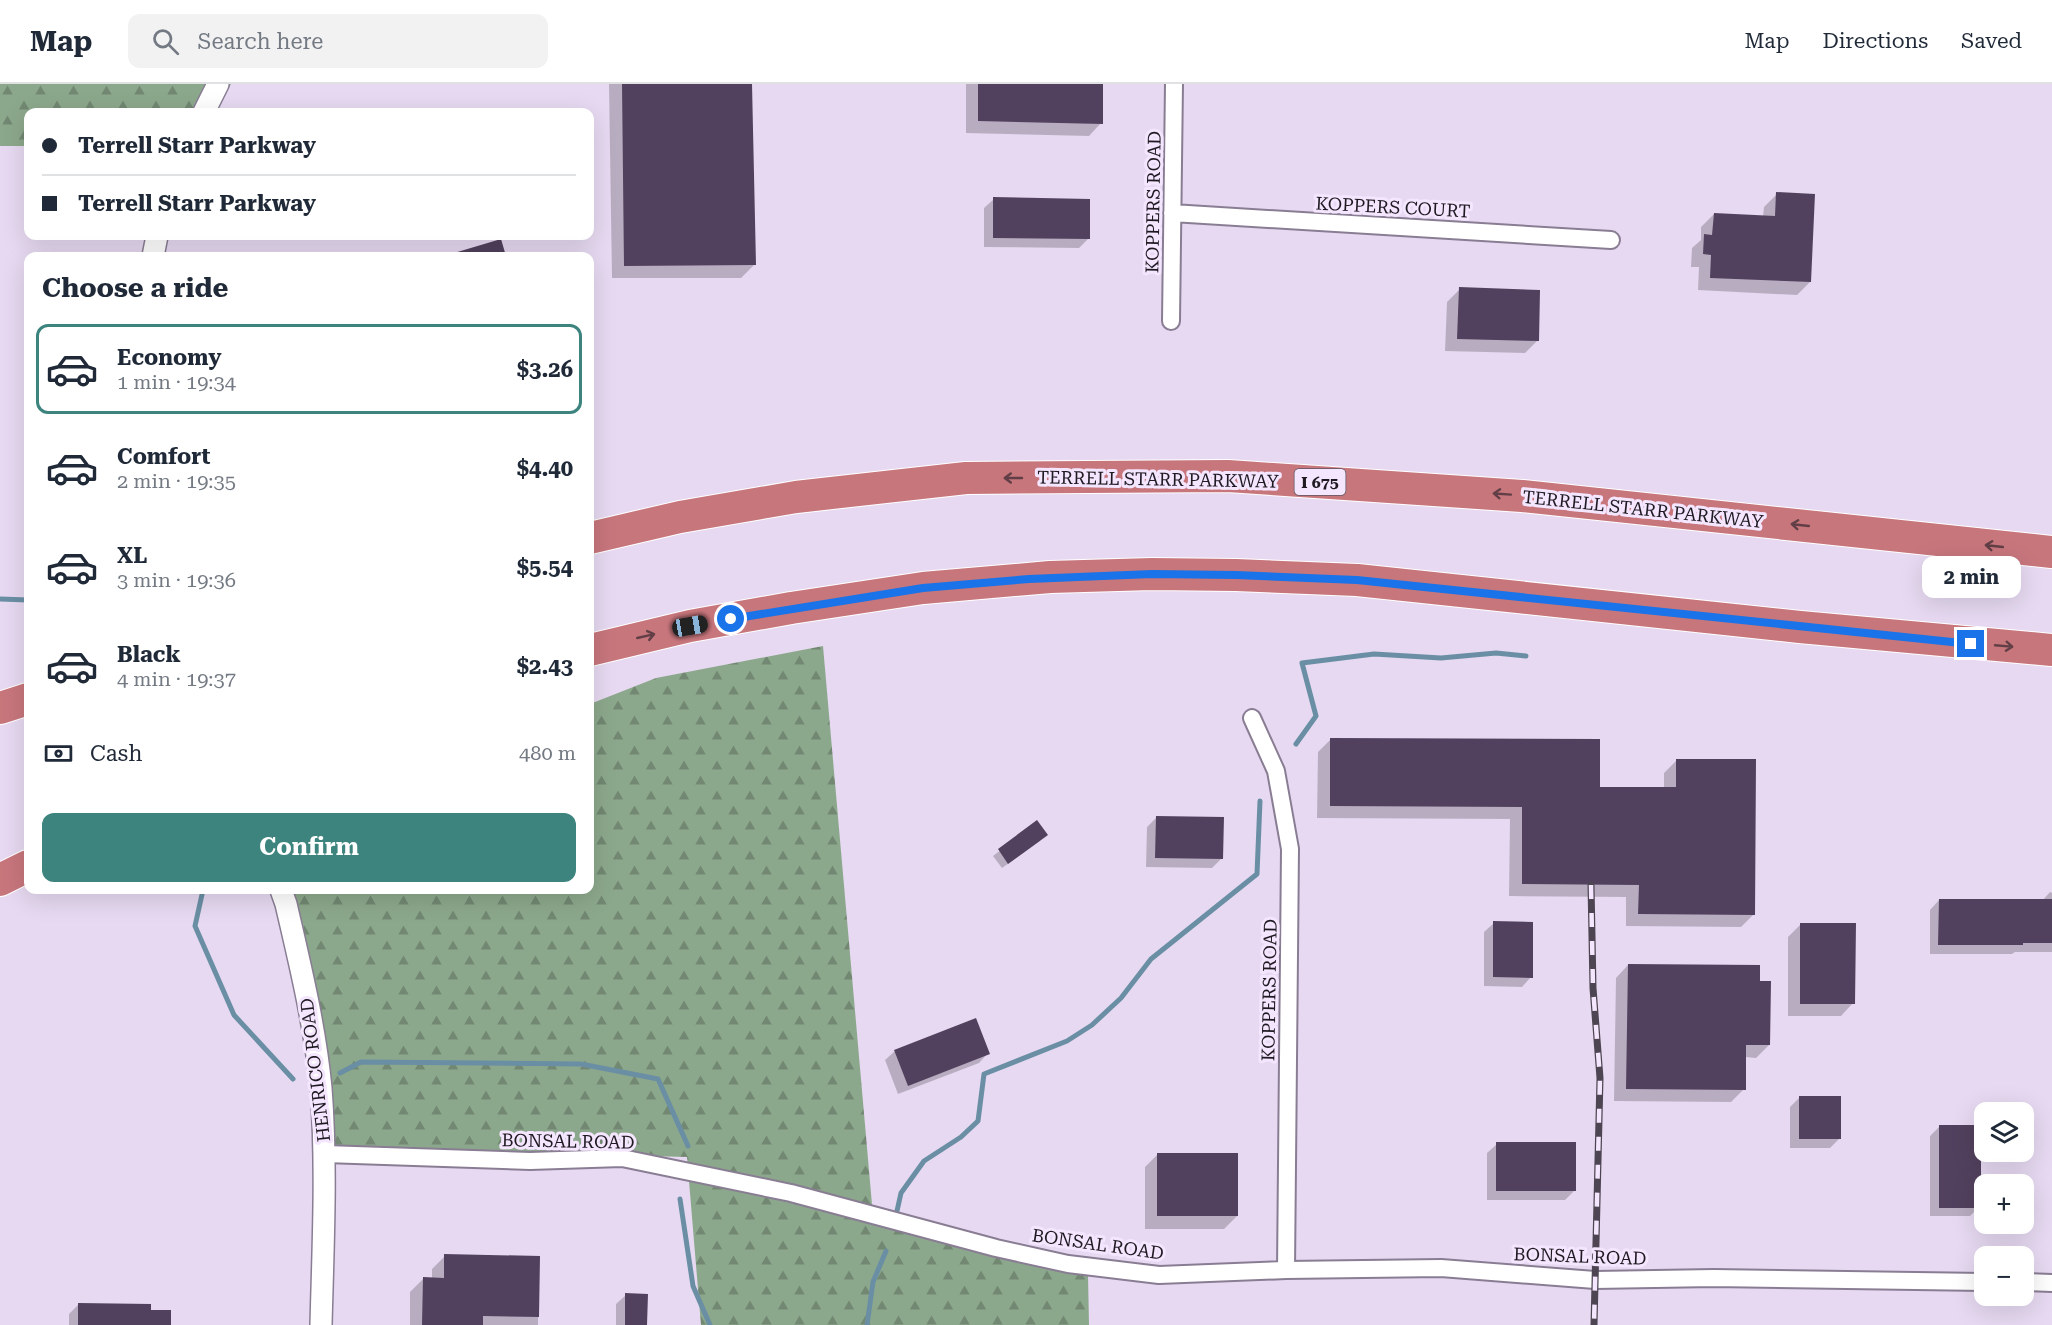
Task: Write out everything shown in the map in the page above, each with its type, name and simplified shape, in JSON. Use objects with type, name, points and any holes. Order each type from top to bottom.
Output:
[{"type":"highway","name":"TERRELL STARR PARKWAY","points":[[594,537],[680,517],[796,497],[966,478],[1228,476],[1522,496],[2052,552]]},
{"type":"highway","points":[[594,649],[690,626],[923,588],[1050,577],[1152,574],[1357,580],[1800,627],[2052,650]]},
{"type":"highway","points":[[0,708],[24,700]]},
{"type":"highway","points":[[0,880],[24,868]]},
{"type":"street","points":[[206,108],[218,84]]},
{"type":"street","name":"KOPPERS ROAD","points":[[1170,321],[1174,84]]},
{"type":"street","name":"KOPPERS COURT","points":[[1172,213],[1611,240]]},
{"type":"street","name":"KOPPERS ROAD","points":[[1252,718],[1276,771],[1290,849],[1286,1270]]},
{"type":"street","name":"HENRICO ROAD","points":[[282,894],[306,994],[320,1086],[325,1154],[321,1325]]},
{"type":"street","name":"BONSAL ROAD","points":[[325,1154],[530,1161],[622,1158],[791,1193],[996,1248],[1068,1264],[1160,1275],[1286,1270],[1441,1268],[1595,1280],[1714,1278],[1974,1282]]},
{"type":"street","points":[[2034,1282],[2052,1283]]},
{"type":"green space","points":[[0,84],[231,84],[217,108],[24,108],[24,146],[0,146]]},
{"type":"green space","points":[[823,646],[873,1216],[1088,1274],[1089,1325],[701,1325],[687,1157],[324,1148],[314,1011],[277,894],[594,894],[594,702],[656,678]]},
{"type":"building","points":[[622,84],[752,84],[756,265],[624,266]]},
{"type":"building","points":[[978,84],[1103,84],[1103,124],[978,121]]},
{"type":"building","points":[[1776,192],[1815,194],[1811,282],[1710,278],[1711,255],[1703,254],[1704,234],[1712,235],[1714,213],[1775,216]]},
{"type":"building","points":[[993,197],[1090,199],[1090,239],[993,238]]},
{"type":"building","points":[[501,240],[505,252],[457,252]]},
{"type":"building","points":[[1459,287],[1540,290],[1539,341],[1457,339]]},
{"type":"building","points":[[1330,738],[1600,739],[1600,787],[1676,787],[1676,759],[1756,759],[1755,915],[1638,914],[1639,885],[1522,884],[1522,807],[1330,806]]},
{"type":"building","points":[[1156,816],[1224,817],[1223,859],[1155,858]]},
{"type":"building","points":[[1037,820],[1048,835],[1008,864],[998,849]]},
{"type":"building","points":[[1939,899],[2052,899],[2052,943],[1938,945]]},
{"type":"building","points":[[1493,921],[1533,922],[1533,978],[1493,977]]},
{"type":"building","points":[[1800,923],[1856,923],[1855,1004],[1800,1004]]},
{"type":"building","points":[[1628,964],[1760,965],[1760,981],[1771,981],[1770,1045],[1746,1045],[1746,1090],[1626,1089]]},
{"type":"building","points":[[976,1018],[990,1054],[908,1086],[894,1050]]},
{"type":"building","points":[[1799,1096],[1841,1096],[1841,1139],[1799,1139]]},
{"type":"building","points":[[1939,1125],[1974,1125],[1974,1162],[1981,1162],[1981,1174],[1974,1174],[1974,1208],[1939,1208]]},
{"type":"building","points":[[1496,1142],[1576,1142],[1576,1191],[1496,1191]]},
{"type":"building","points":[[1157,1153],[1238,1153],[1238,1216],[1157,1216]]},
{"type":"building","points":[[444,1254],[540,1256],[539,1317],[483,1316],[483,1325],[422,1325],[423,1277],[444,1278]]},
{"type":"building","points":[[625,1293],[648,1294],[647,1325],[625,1325]]},
{"type":"building","points":[[78,1303],[151,1304],[151,1310],[171,1310],[171,1325],[78,1325]]},
{"type":"waterway","points":[[0,599],[24,600]]},
{"type":"waterway","points":[[1296,744],[1316,716],[1302,663],[1374,654],[1441,658],[1496,653],[1526,656]]},
{"type":"waterway","points":[[897,1211],[901,1193],[924,1161],[961,1137],[978,1121],[984,1074],[1067,1041],[1092,1025],[1121,998],[1151,959],[1257,874],[1260,801]]},
{"type":"waterway","points":[[202,894],[195,926],[234,1015],[293,1079]]},
{"type":"waterway","points":[[340,1073],[361,1062],[581,1064],[658,1079],[688,1146]]},
{"type":"waterway","points":[[680,1199],[693,1286],[710,1325]]},
{"type":"waterway","points":[[867,1325],[873,1282],[886,1251]]},
{"type":"railway","points":[[1591,885],[1593,988],[1600,1078],[1594,1325]]},
{"type":"route","points":[[731,619],[923,588],[1050,577],[1152,574],[1236,575],[1357,580],[1971,644]]}]
